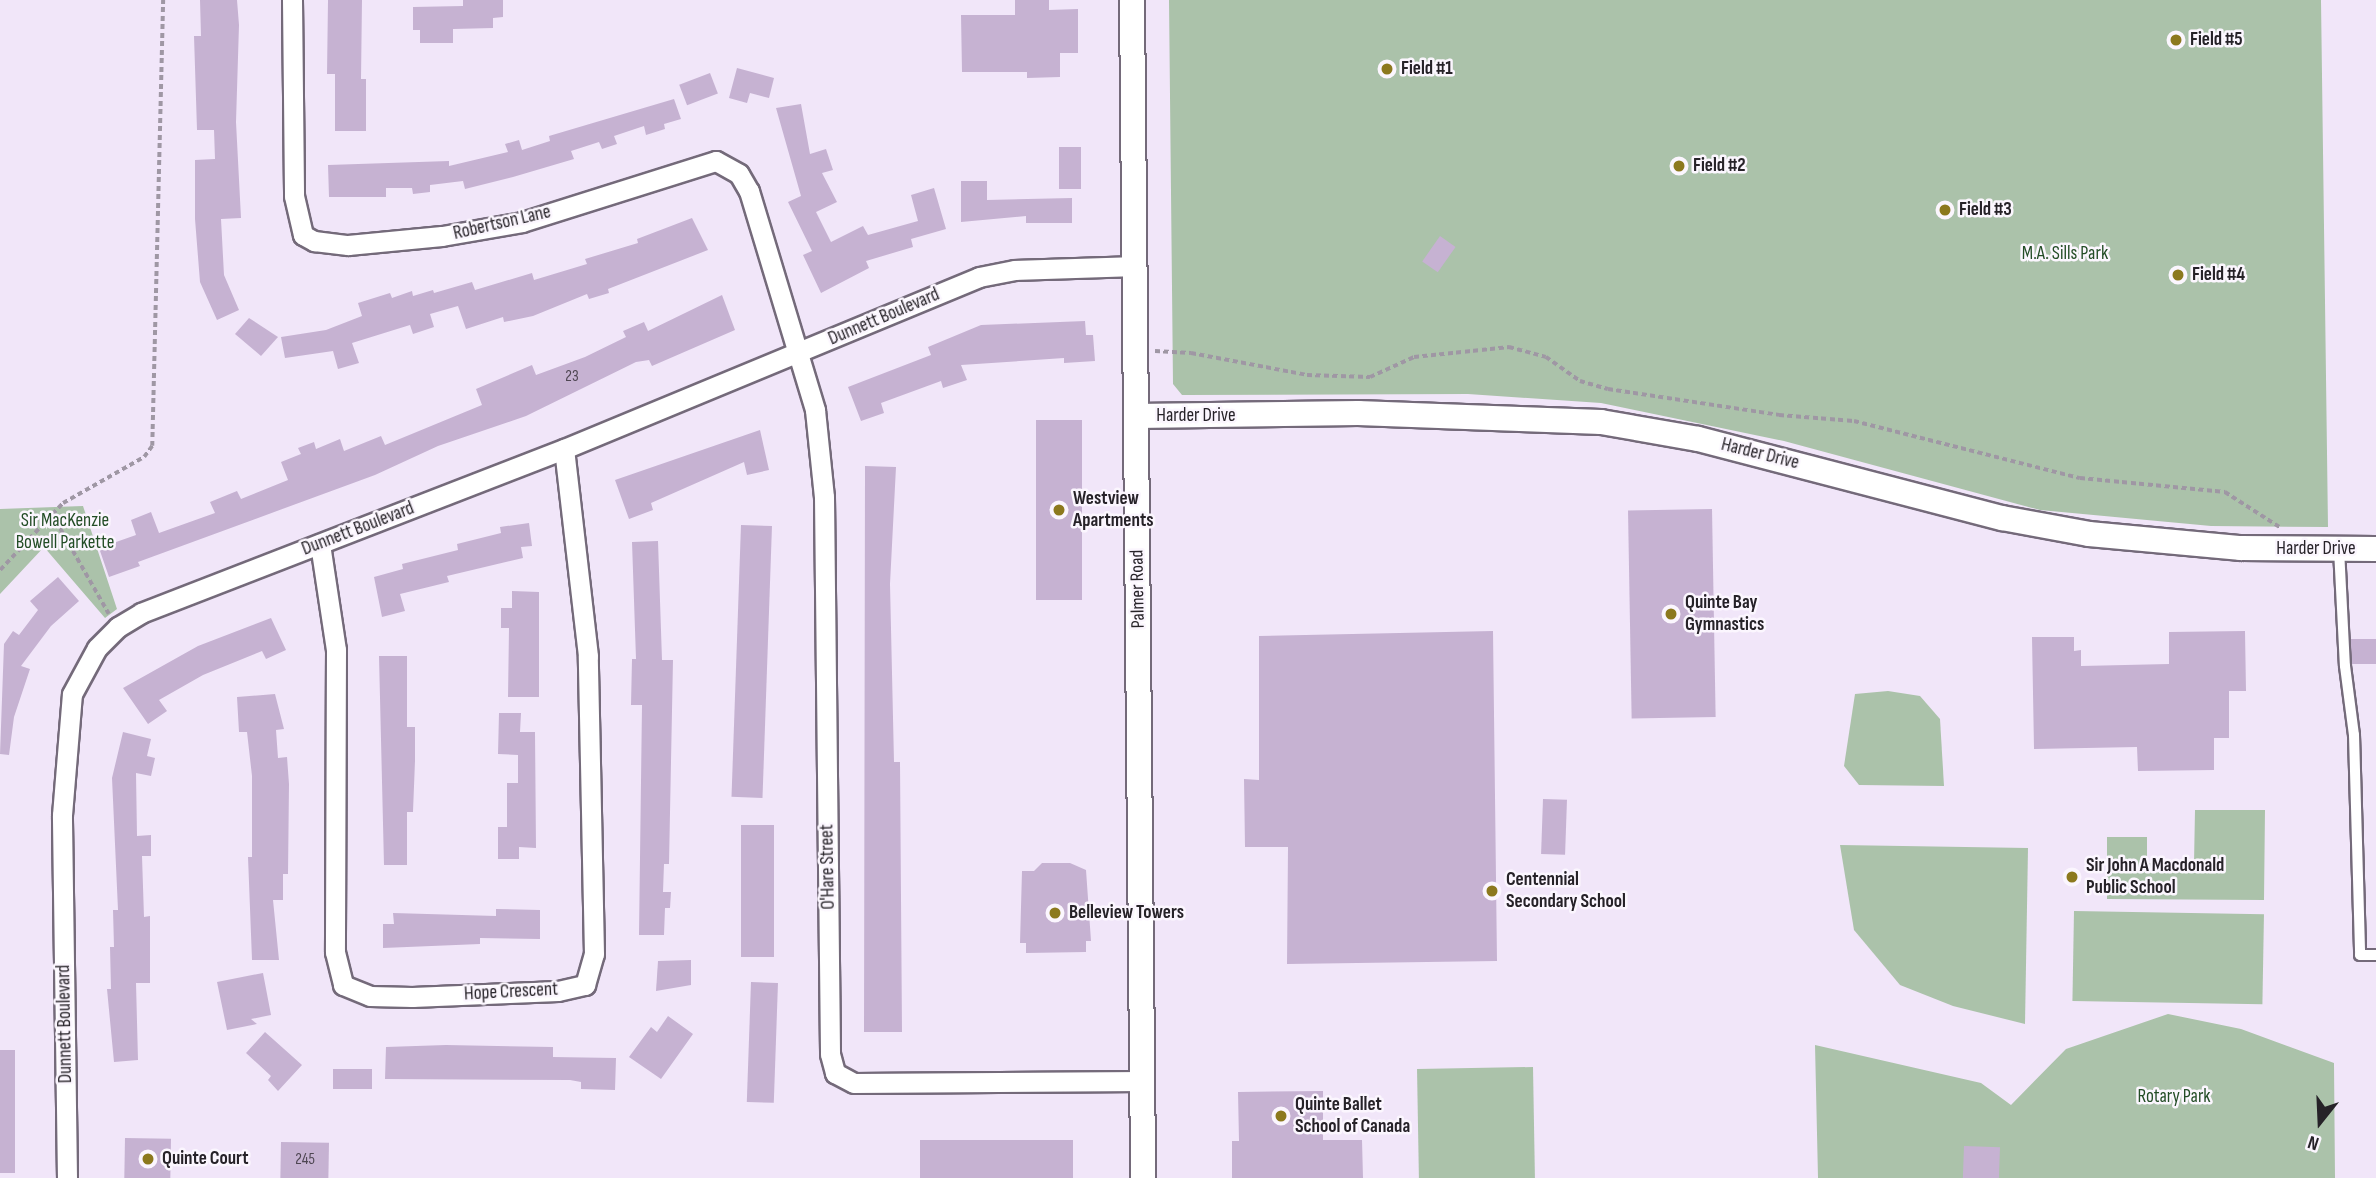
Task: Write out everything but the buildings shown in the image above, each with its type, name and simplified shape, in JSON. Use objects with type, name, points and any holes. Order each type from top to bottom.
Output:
[{"type":"street","name":"Robertson Lane","points":[[292,0],[294,195],[303,235],[348,245],[456,234],[522,222],[716,161],[739,174],[749,191],[802,352]]},
{"type":"street","name":"Palmer Road","points":[[1132,0],[1143,1178]]},
{"type":"street","name":"Dunnett Boulevard","points":[[67,1178],[62,815],[72,694],[97,648],[118,627],[141,613],[564,449],[979,277],[1015,270],[1135,266]]},
{"type":"street","name":"O'Hare Street","points":[[802,352],[816,410],[824,497],[830,1054],[835,1073],[854,1083],[1143,1081]]},
{"type":"street","name":"Harder Drive","points":[[1136,416],[1358,413],[1601,422],[1698,439],[2002,518],[2089,534],[2227,548],[2376,549]]},
{"type":"street","name":"Hope Crescent","points":[[320,544],[336,650],[335,952],[343,985],[370,996],[412,997],[558,991],[585,985],[594,954],[588,656],[564,449]]},
{"type":"lane","points":[[2339,549],[2344,666],[2351,690],[2354,735],[2360,955],[2376,956]]},
{"type":"path","points":[[0,570],[52,514],[74,495],[144,457],[152,446],[163,0]]},
{"type":"path","points":[[1155,351],[1191,353],[1307,375],[1370,377],[1414,357],[1509,347],[1546,357],[1580,380],[1608,390],[1779,415],[1854,421],[2080,478],[2225,492],[2287,531]]},
{"type":"path","points":[[52,514],[118,627]]},
{"type":"green space","name":"M.A. Sills Park","points":[[1169,0],[2321,0],[2328,527],[2211,526],[2040,510],[1784,441],[1601,403],[1468,394],[1182,395],[1173,384]]},
{"type":"green space","name":"Sir MacKenzie Bowell Parkette","points":[[83,506],[117,609],[105,618],[44,547],[0,594],[0,509]]},
{"type":"green space","points":[[1888,691],[1920,696],[1940,719],[1944,786],[1859,785],[1844,766],[1855,694]]},
{"type":"green space","points":[[2195,810],[2265,810],[2264,900],[2107,899],[2107,837],[2147,837],[2147,863],[2194,863]]},
{"type":"green space","points":[[1840,845],[2028,848],[2025,1024],[1953,1006],[1900,985],[1854,930]]},
{"type":"green space","points":[[2074,911],[2264,914],[2262,1004],[2072,1001]]},
{"type":"green space","name":"Rotary Park","points":[[2168,1014],[2241,1029],[2334,1063],[2335,1178],[1818,1178],[1815,1045],[1981,1083],[2011,1105],[2066,1049]]},
{"type":"green space","points":[[1533,1067],[1535,1178],[1419,1178],[1417,1069]]},
{"type":"place","name":"Field #5","points":[[2176,40]]},
{"type":"place","name":"Field #1","points":[[1387,69]]},
{"type":"place","name":"Field #2","points":[[1679,166]]},
{"type":"place","name":"Field #3","points":[[1945,210]]},
{"type":"place","name":"Field #4","points":[[2178,275]]},
{"type":"place","name":"Westview Apartments","points":[[1059,510]]},
{"type":"place","name":"Quinte Bay Gymnastics","points":[[1671,614]]},
{"type":"place","name":"Sir John A Macdonald Public School","points":[[2072,877]]},
{"type":"place","name":"Centennial Secondary School","points":[[1492,891]]},
{"type":"place","name":"Belleview Towers","points":[[1055,913]]},
{"type":"place","name":"Quinte Ballet School of Canada","points":[[1281,1116]]},
{"type":"place","name":"Quinte Court","points":[[148,1159]]}]
